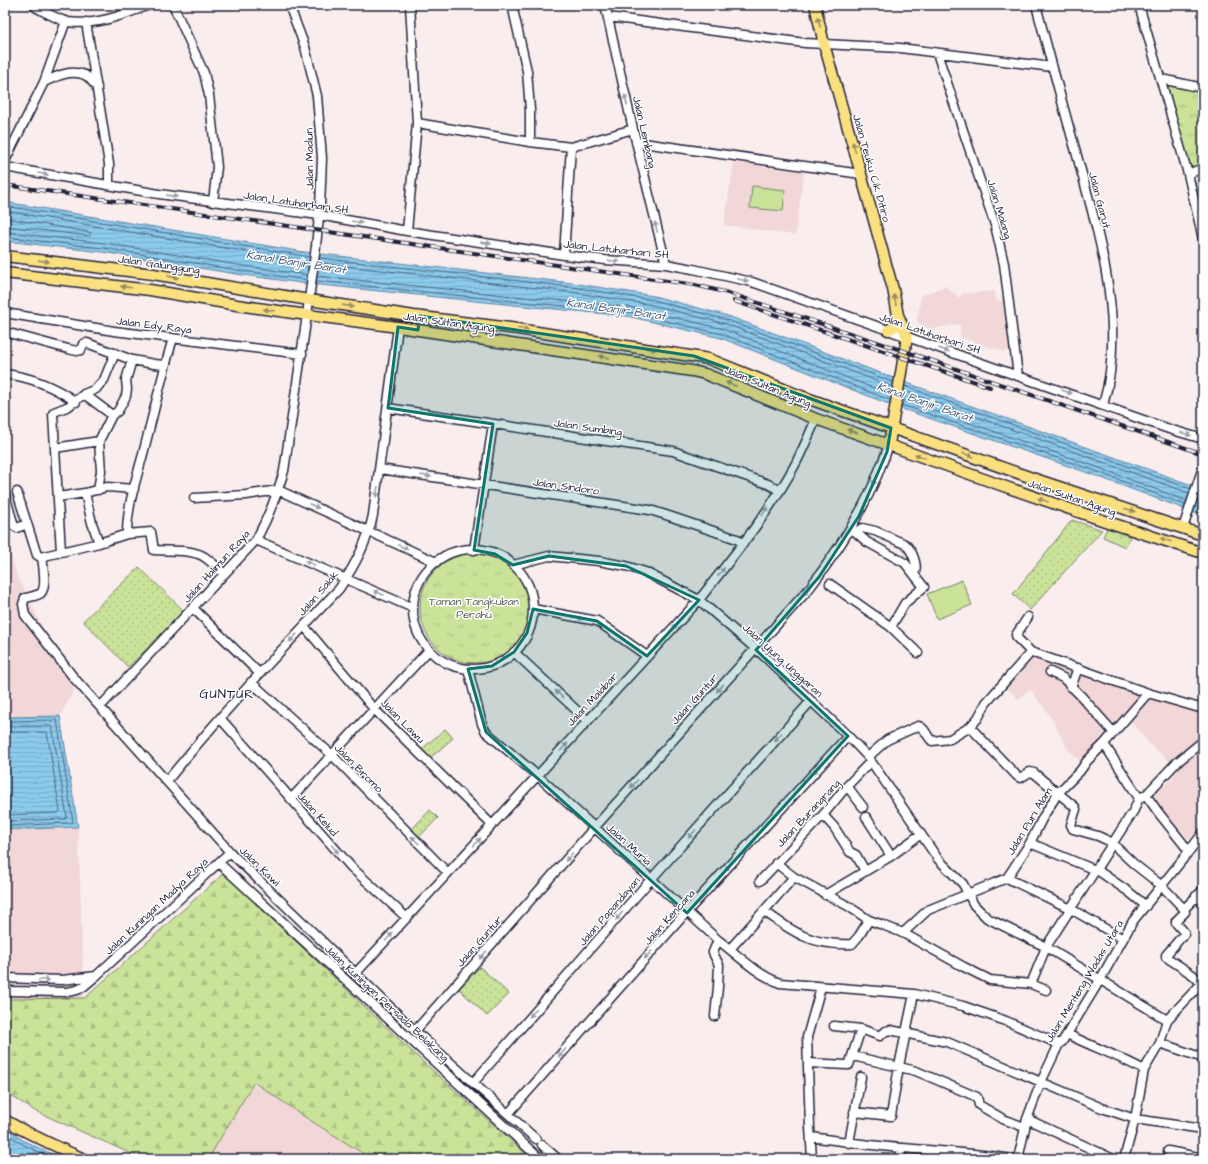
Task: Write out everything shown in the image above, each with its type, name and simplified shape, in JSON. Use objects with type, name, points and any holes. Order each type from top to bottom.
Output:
[{"type":"main road","name":"Jalan Teuku Cik Ditiro","points":[[816,5],[824,44],[893,289],[898,315],[907,337]]},
{"type":"main road","name":"Jalan Galunggung","points":[[5,256],[154,274],[309,297]]},
{"type":"main road","points":[[86,282],[88,266]]},
{"type":"main road","points":[[5,273],[150,290],[307,316]]},
{"type":"main road","name":"Jalan Sultan Agung","points":[[309,297],[420,316],[518,329],[709,359],[801,396],[1032,478],[1203,535]]},
{"type":"main road","points":[[888,330],[894,327],[898,315]]},
{"type":"main road","name":"Jalan Sultan Agung","points":[[307,316],[398,327],[705,374],[816,418],[1027,494],[1203,553]]},
{"type":"main road","points":[[418,330],[420,316]]},
{"type":"main road","name":"Jalan Guntur","points":[[889,444],[907,337]]},
{"type":"main road","points":[[794,409],[801,396]]},
{"type":"main road","points":[[1027,494],[1032,478]]},
{"type":"main road","points":[[5,1120],[44,1141],[84,1159]]},
{"type":"street","points":[[34,5],[37,8],[66,22],[99,22],[149,5]]},
{"type":"street","points":[[173,5],[204,73],[210,95],[217,167],[214,202]]},
{"type":"street","name":"Jalan Madiun","points":[[288,5],[305,47],[317,96],[322,158],[319,215],[307,316]]},
{"type":"street","points":[[407,231],[417,123],[410,5]]},
{"type":"street","points":[[512,5],[526,71],[530,110],[530,142]]},
{"type":"street","name":"Jalan Lembang","points":[[605,5],[636,142],[666,264]]},
{"type":"street","name":"Jalan Garut","points":[[1036,5],[1105,266],[1112,333],[1111,362],[1103,405]]},
{"type":"street","points":[[1139,5],[1188,174],[1203,239]]},
{"type":"street","points":[[608,17],[805,42],[900,48],[1052,67]]},
{"type":"street","points":[[5,161],[44,82],[66,22]]},
{"type":"street","points":[[86,22],[109,164],[109,186]]},
{"type":"street","name":"Jalan Malang","points":[[936,53],[995,225],[1004,264],[1018,376]]},
{"type":"street","points":[[44,82],[59,75],[74,73],[86,76],[97,87]]},
{"type":"street","points":[[1161,79],[1203,88]]},
{"type":"street","points":[[417,123],[530,142],[571,147],[633,129]]},
{"type":"street","points":[[636,142],[861,174]]},
{"type":"street","points":[[564,254],[571,147]]},
{"type":"street","name":"Jalan Latuharhari SH","points":[[5,167],[109,186],[214,202],[319,215],[407,231],[605,260],[666,264],[752,282],[1169,429],[1203,439]]},
{"type":"street","points":[[1188,174],[1203,168]]},
{"type":"street","name":"Jalan Edy Raya","points":[[5,313],[114,331],[302,354]]},
{"type":"street","name":"Jalan Halimun Raya","points":[[100,707],[256,540],[262,530],[284,471],[307,316]]},
{"type":"street","name":"Jalan Salak","points":[[167,781],[259,673],[339,589],[346,579],[370,532],[380,469],[398,327]]},
{"type":"street","points":[[5,332],[68,350],[80,351],[84,344],[87,343],[132,360],[165,365]]},
{"type":"street","points":[[127,534],[127,523],[134,489],[173,338]]},
{"type":"street","points":[[61,552],[53,414],[54,412],[64,409],[76,402],[84,394],[96,388],[104,380],[115,353]]},
{"type":"street","points":[[98,490],[101,470],[99,441],[112,415],[118,411],[126,396],[126,380],[132,360]]},
{"type":"street","points":[[5,374],[42,383],[62,392],[76,402]]},
{"type":"street","points":[[84,394],[112,415]]},
{"type":"street","name":"Jalan Sumbing","points":[[388,408],[673,451],[768,484],[780,490]]},
{"type":"street","name":"Jalan Malabar","points":[[355,974],[404,915],[448,873],[699,600],[743,544],[780,490],[796,463],[816,418]]},
{"type":"street","points":[[474,550],[493,424]]},
{"type":"street","points":[[55,448],[99,441]]},
{"type":"street","name":"Jalan Guntur","points":[[415,1031],[594,828],[756,650],[819,577],[853,530],[887,452],[889,444]]},
{"type":"street","name":"Jalan Sindoro","points":[[380,469],[650,510],[737,539],[743,544]]},
{"type":"street","points":[[1183,528],[1203,470]]},
{"type":"street","points":[[58,497],[107,488],[134,489]]},
{"type":"street","points":[[194,498],[246,495],[278,490],[436,562]]},
{"type":"street","points":[[17,492],[37,555],[42,557],[99,543],[127,534],[151,532],[154,550],[184,551],[196,554],[209,560],[224,574]]},
{"type":"street","points":[[85,493],[92,524],[99,543]]},
{"type":"street","points":[[5,495],[14,526],[17,528],[27,524]]},
{"type":"street","points":[[853,530],[862,528],[874,531],[905,544],[909,547],[913,556],[916,569],[914,574]]},
{"type":"street","points":[[853,530],[867,542],[905,563],[924,587],[905,603],[892,627]]},
{"type":"street","points":[[256,540],[413,608]]},
{"type":"street","points":[[464,550],[485,551],[504,559],[520,572],[530,595],[532,618],[527,633],[519,647],[514,652],[492,666],[468,669],[444,662],[429,650],[420,638],[416,629],[413,618],[413,608],[419,582],[436,562],[454,552],[464,550]]},
{"type":"street","name":"Jalan Ujung Unggaran","points":[[513,565],[549,556],[599,561],[626,566],[644,572],[699,600],[811,701],[870,759],[938,859],[963,884],[974,905],[987,918],[1046,947],[1167,1020]]},
{"type":"street","name":"Jalan Kawi","points":[[42,557],[44,583],[42,590],[39,594],[25,598],[23,604],[26,615],[74,678],[230,852],[415,1031],[536,1139]]},
{"type":"street","points":[[830,584],[892,627],[918,653]]},
{"type":"street","points":[[193,608],[259,673]]},
{"type":"street","points":[[532,609],[596,621],[647,656]]},
{"type":"street","points":[[1028,617],[1016,635],[1017,638],[1031,652],[1148,693],[1203,709]]},
{"type":"street","name":"Jalan Lawu","points":[[304,626],[374,709],[492,825]]},
{"type":"street","points":[[291,799],[429,650]]},
{"type":"street","points":[[514,652],[588,720]]},
{"type":"street","points":[[1031,652],[986,704],[978,718],[970,727],[1017,776],[1020,778],[1030,772],[1034,772],[1076,809],[1072,827],[1113,843],[1134,864],[1162,886],[1184,909],[1186,912],[1176,921],[1184,934],[1166,955],[1166,957],[1193,975],[1202,984],[1167,1020],[1160,1043],[1144,1070],[1135,1119],[1124,1159]]},
{"type":"street","points":[[1071,687],[1078,668]]},
{"type":"street","name":"Jalan Muria","points":[[468,669],[483,728],[486,732],[538,776],[687,913],[745,963],[772,980],[780,983],[914,994],[963,1006],[1006,1021],[1059,1044]]},
{"type":"street","points":[[1050,672],[1063,678],[1114,733]]},
{"type":"street","name":"Jalan Bromo","points":[[251,682],[332,755],[448,873]]},
{"type":"street","name":"Jalan Puri Alam","points":[[1007,878],[1030,843],[1042,817],[1058,793],[1080,771],[1087,761],[1114,733],[1148,693]]},
{"type":"street","name":"Jalan Papandayan","points":[[473,1083],[651,879],[811,701]]},
{"type":"street","name":"Jalan Kelud","points":[[220,718],[352,868],[404,915]]},
{"type":"street","name":"Jalan Burangrang","points":[[970,727],[950,739],[932,741],[922,727],[918,726],[887,740],[823,815],[776,863],[794,877],[848,906],[869,920],[903,933],[990,980],[1031,984],[1046,990]]},
{"type":"street","name":"Jalan Kencana","points":[[508,1114],[687,913],[848,736]]},
{"type":"street","points":[[1031,984],[1046,947],[1143,797],[1176,764],[1203,741]]},
{"type":"street","points":[[1104,744],[1143,797],[1158,812],[1190,851]]},
{"type":"street","points":[[847,786],[863,807]]},
{"type":"street","points":[[823,815],[834,827],[850,852],[856,855],[865,871]]},
{"type":"street","points":[[866,816],[891,856]]},
{"type":"street","name":"Jalan Menteng Wadas Utara","points":[[1018,1159],[1026,1123],[1041,1082],[1059,1044],[1062,1042],[1100,980],[1133,921],[1203,833]]},
{"type":"street","points":[[825,894],[891,856],[921,834]]},
{"type":"street","points":[[1030,843],[1096,870],[1129,892],[1146,906]]},
{"type":"street","name":"Jalan Kuningan Madya Raya","points":[[5,991],[67,992],[83,987],[230,852]]},
{"type":"street","name":"Jalan Kuningan Persada Belakang","points":[[219,863],[540,1159]]},
{"type":"street","points":[[760,881],[776,863]]},
{"type":"street","points":[[730,949],[794,877]]},
{"type":"street","points":[[903,933],[928,910],[1007,878],[1072,909],[1123,939]]},
{"type":"street","points":[[1184,909],[1203,890]]},
{"type":"street","points":[[1196,896],[1203,903]]},
{"type":"street","points":[[764,911],[801,935],[811,940],[830,944],[852,944],[869,920]]},
{"type":"street","points":[[715,1016],[719,965],[714,952],[718,940]]},
{"type":"street","points":[[5,978],[62,980],[96,976]]},
{"type":"street","points":[[812,1159],[807,1037],[821,987]]},
{"type":"street","points":[[854,1112],[891,1116],[899,1066],[907,1034],[914,994]]},
{"type":"street","points":[[834,1026],[861,1029],[880,1036],[888,1030],[947,1042],[1102,1108],[1135,1119],[1203,1129]]},
{"type":"street","points":[[808,1063],[849,1065],[861,1029]]},
{"type":"street","points":[[1067,1034],[1144,1070]]},
{"type":"street","points":[[1160,1043],[1203,1058]]},
{"type":"street","points":[[853,1056],[916,1071],[977,1097],[979,1105],[1003,1119],[1026,1123],[1113,1159]]},
{"type":"street","points":[[850,1143],[861,1077]]},
{"type":"street","points":[[810,1137],[850,1143],[1013,1159]]},
{"type":"street","points":[[542,1145],[558,1159]]},
{"type":"street","points":[[901,1148],[901,1159]]},
{"type":"street","points":[[1168,1151],[1203,1158]]},
{"type":"highlighted area","points":[[420,316],[694,356],[891,428],[887,452],[859,516],[819,577],[756,650],[848,736],[687,913],[486,732],[468,669],[492,666],[514,652],[527,633],[533,609],[597,621],[647,656],[699,600],[626,566],[549,556],[513,565],[495,554],[474,550],[493,424],[388,408],[398,327],[418,330]]},
{"type":"shaded area","points":[[734,162],[804,172],[795,235],[724,225]]},
{"type":"shaded area","points":[[945,286],[960,298],[962,294],[995,291],[996,301],[1006,300],[1010,348],[1005,352],[960,337],[960,324],[930,329],[917,322],[921,296]]},
{"type":"shaded area","points":[[5,534],[17,576],[74,690],[60,716],[5,717]]},
{"type":"shaded area","points":[[1032,656],[1138,694],[1203,713],[1203,826],[1189,840],[1152,798],[1173,777],[1176,767],[1150,744],[1125,714],[1082,762],[1068,750],[1052,719],[1030,689],[1018,699],[1005,686]]},
{"type":"shaded area","points":[[78,827],[84,998],[5,999],[5,830]]},
{"type":"shaded area","points":[[254,1082],[305,1117],[365,1155],[361,1159],[208,1159]]},
{"type":"green space","points":[[1164,82],[1203,90],[1203,165],[1189,171]]},
{"type":"green space","points":[[752,186],[785,190],[783,211],[750,208]]},
{"type":"green space","points":[[1072,520],[1102,530],[1030,610],[1013,594]]},
{"type":"green space","points":[[1108,526],[1130,537],[1125,547],[1103,537]]},
{"type":"green space","name":"Taman Tangkuban Perahu","points":[[475,553],[496,557],[506,562],[514,569],[521,577],[526,587],[530,608],[526,629],[521,639],[514,647],[506,654],[496,659],[475,663],[454,659],[444,654],[436,647],[429,639],[424,629],[420,608],[424,587],[429,577],[436,569],[444,562],[454,557]]},
{"type":"green space","points":[[139,567],[185,612],[128,667],[83,621]]},
{"type":"green space","points":[[962,580],[972,605],[937,619],[927,594]]},
{"type":"green space","points":[[445,729],[453,738],[429,759],[421,750]]},
{"type":"green space","points":[[430,810],[438,818],[419,837],[412,829]]},
{"type":"green space","points":[[224,873],[421,1060],[526,1154],[522,1159],[361,1159],[364,1154],[305,1117],[254,1082],[208,1159],[143,1159],[35,1111],[5,1092],[5,999],[85,998]]},
{"type":"green space","points":[[480,967],[509,994],[487,1016],[459,989]]},
{"type":"water","name":"Kanal Banjir Barat","points":[[5,202],[304,252],[572,283],[654,296],[728,316],[899,380],[1203,489],[1203,516],[1091,474],[891,405],[721,338],[627,316],[301,283],[102,252],[5,241]]},
{"type":"water","points":[[60,716],[78,827],[5,830],[5,717]]},
{"type":"water","points":[[5,1127],[24,1141],[63,1159],[17,1159],[5,1151]]},
{"type":"railway","points":[[5,185],[695,285],[728,293],[904,351],[1203,454]]},
{"type":"railway","points":[[734,301],[990,387]]},
{"type":"district","name":"GUNTUR","points":[[227,693]]}]
